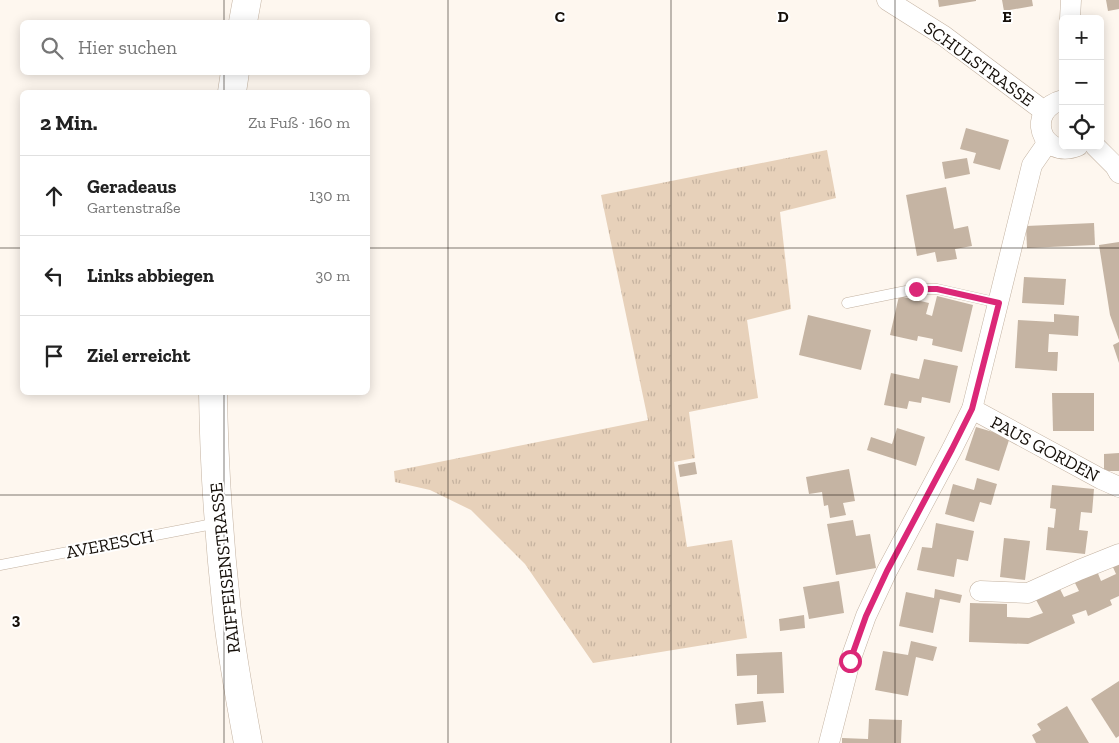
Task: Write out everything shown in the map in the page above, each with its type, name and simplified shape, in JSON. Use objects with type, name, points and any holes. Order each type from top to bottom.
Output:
[{"type":"street","points":[[243,20],[247,0]]},
{"type":"street","name":"SCHULSTRASSE","points":[[888,0],[944,36],[1044,111]]},
{"type":"street","points":[[1070,15],[1071,0]]},
{"type":"street","points":[[232,90],[235,75]]},
{"type":"street","name":"SCHULSTRASSE","points":[[1048,142],[1044,137],[1040,124],[1042,115],[1047,107],[1059,101]]},
{"type":"street","points":[[829,743],[850,661],[866,616],[887,571],[972,409],[1032,165],[1048,142],[1059,149]]},
{"type":"street","points":[[1098,150],[1115,166],[1119,173]]},
{"type":"street","name":"RAIFFEISENSTRASSE","points":[[213,395],[214,447],[227,613],[248,743]]},
{"type":"street","name":"PAUS GORDEN","points":[[972,409],[1119,487]]},
{"type":"street","points":[[980,591],[1028,593],[1119,554]]},
{"type":"lane","points":[[847,302],[916,289],[937,289],[999,303]]},
{"type":"lane","name":"AVERESCH","points":[[0,565],[219,523]]},
{"type":"green space","points":[[827,150],[836,198],[780,212],[791,309],[747,320],[758,398],[689,412],[695,458],[674,462],[687,547],[732,540],[747,638],[593,663],[525,564],[471,510],[430,490],[395,482],[394,471],[648,420],[601,195]]},
{"type":"building","points":[[938,0],[976,0],[976,1],[939,7]]},
{"type":"building","points":[[1002,0],[1032,0],[1033,6],[1004,11]]},
{"type":"building","points":[[1106,0],[1119,0],[1119,9],[1108,11]]},
{"type":"building","points":[[966,128],[1009,140],[1000,170],[973,163],[976,153],[960,149]]},
{"type":"building","points":[[967,158],[970,174],[945,179],[942,162]]},
{"type":"building","points":[[946,187],[954,229],[968,226],[972,246],[955,249],[957,259],[937,262],[935,252],[917,256],[906,195]]},
{"type":"building","points":[[1094,223],[1095,245],[1027,248],[1026,226]]},
{"type":"building","points":[[1119,242],[1119,340],[1110,315],[1099,245]]},
{"type":"building","points":[[1024,277],[1066,279],[1064,305],[1022,303]]},
{"type":"building","points":[[899,296],[929,303],[926,314],[932,316],[937,296],[973,305],[962,352],[932,345],[933,339],[918,336],[917,341],[890,335]]},
{"type":"building","points":[[1054,314],[1079,316],[1078,336],[1049,334],[1048,352],[1058,352],[1057,371],[1015,368],[1018,320],[1054,322]]},
{"type":"building","points":[[808,315],[871,330],[861,370],[799,355]]},
{"type":"building","points":[[1119,342],[1119,363],[1113,345]]},
{"type":"building","points":[[924,359],[958,366],[950,403],[922,397],[921,403],[909,401],[907,409],[884,405],[891,373],[919,379]]},
{"type":"building","points":[[1052,393],[1094,393],[1094,431],[1053,431]]},
{"type":"building","points":[[976,427],[1010,437],[999,471],[965,460]]},
{"type":"building","points":[[897,428],[925,437],[916,466],[867,450],[871,437],[892,444]]},
{"type":"building","points":[[1119,453],[1119,471],[1104,471],[1104,454]]},
{"type":"building","points":[[695,462],[697,474],[680,477],[678,465]]},
{"type":"building","points":[[849,469],[855,501],[843,503],[846,515],[830,518],[828,505],[824,506],[822,492],[809,494],[806,477]]},
{"type":"building","points":[[977,478],[997,484],[991,505],[980,502],[974,522],[945,514],[953,484],[974,490]]},
{"type":"building","points":[[1052,485],[1094,489],[1092,513],[1081,512],[1079,530],[1088,531],[1085,554],[1046,550],[1048,527],[1054,528],[1056,509],[1050,508]]},
{"type":"building","points":[[853,520],[856,536],[870,534],[876,568],[836,575],[827,524]]},
{"type":"building","points":[[936,523],[974,531],[968,561],[957,559],[954,577],[917,570],[922,547],[932,548]]},
{"type":"building","points":[[1004,538],[1030,541],[1025,580],[1000,577]]},
{"type":"building","points":[[1119,562],[1119,596],[1110,600],[1112,605],[1088,616],[1086,610],[1072,615],[1075,623],[1028,644],[969,642],[970,603],[1007,604],[1007,617],[1029,618],[1043,613],[1035,598],[1059,587],[1064,597],[1079,591],[1074,581],[1097,571],[1101,581],[1116,574],[1112,565]]},
{"type":"building","points":[[839,581],[844,613],[809,619],[803,587]]},
{"type":"building","points":[[935,589],[962,595],[960,603],[940,599],[933,633],[899,626],[906,592],[934,598]]},
{"type":"building","points":[[804,615],[805,628],[780,631],[779,619]]},
{"type":"building","points":[[911,641],[937,647],[933,661],[916,657],[908,696],[875,690],[883,651],[908,655]]},
{"type":"building","points":[[782,652],[784,693],[757,694],[757,675],[737,676],[736,654]]},
{"type":"building","points":[[1119,681],[1119,736],[1116,738],[1091,699]]},
{"type":"building","points":[[763,701],[766,722],[737,725],[735,704]]},
{"type":"building","points":[[1067,706],[1089,743],[1036,743],[1032,735],[1041,730],[1037,724]]},
{"type":"building","points":[[869,719],[902,720],[901,743],[842,743],[842,738],[868,739]]},
{"type":"route","points":[[850,661],[866,616],[887,571],[972,409],[999,303],[937,289],[916,289]]}]
